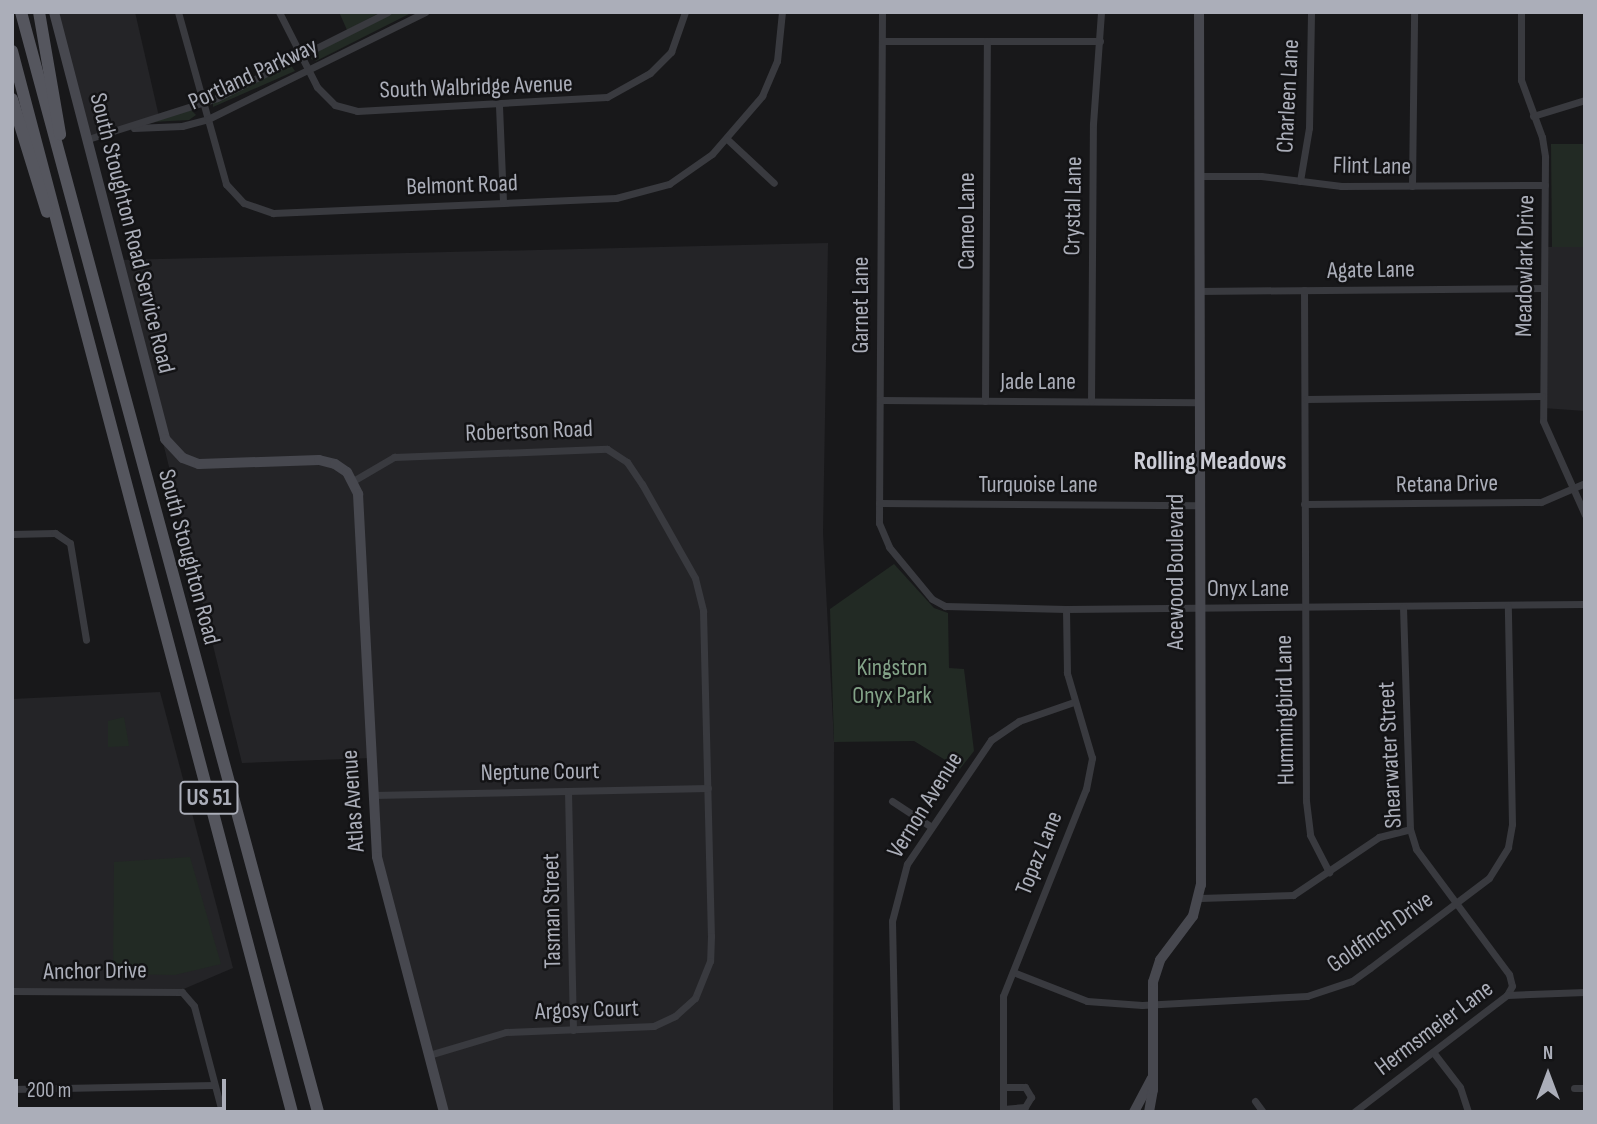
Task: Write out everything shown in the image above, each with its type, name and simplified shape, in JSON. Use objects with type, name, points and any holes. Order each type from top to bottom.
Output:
[{"type":"main road","name":"South Stoughton Road","points":[[21,12],[320,1112]]},
{"type":"main road","points":[[39,12],[64,172]]},
{"type":"main road","name":"South Stoughton Road","points":[[12,51],[292,1112]]},
{"type":"main road","points":[[12,99],[80,314]]},
{"type":"main road","points":[[126,484],[147,479]]},
{"type":"street","name":"South Stoughton Road Service Road","points":[[54,12],[162,431],[183,458],[211,464],[319,460],[335,464],[353,481]]},
{"type":"street","name":"Belmont Road","points":[[178,12],[226,184],[238,198],[258,210],[503,202],[647,192],[692,171],[747,118],[770,80],[780,44],[782,12]]},
{"type":"street","name":"South Walbridge Avenue","points":[[279,12],[307,71],[327,100],[351,110],[590,101],[630,88],[671,52],[685,12]]},
{"type":"street","name":"Portland Parkway","points":[[88,139],[130,129],[203,103],[387,12]]},
{"type":"street","name":"Portland Parkway","points":[[130,129],[182,126],[208,119],[425,12]]},
{"type":"street","name":"Garnet Lane","points":[[882,12],[879,503],[883,537],[921,585]]},
{"type":"street","name":"Crystal Lane","points":[[1091,401],[1093,124],[1101,12]]},
{"type":"street","name":"Acewood Boulevard","points":[[1149,1112],[1153,1076],[1151,1003],[1160,960],[1194,916],[1200,898],[1197,608],[1199,12]]},
{"type":"street","name":"Charleen Lane","points":[[1300,181],[1310,120],[1311,12]]},
{"type":"street","points":[[1412,186],[1414,12]]},
{"type":"street","name":"Meadowlark Drive","points":[[1521,12],[1521,80],[1544,144],[1542,396],[1546,434],[1585,516]]},
{"type":"street","points":[[882,41],[1100,41]]},
{"type":"street","name":"Cameo Lane","points":[[985,401],[986,41]]},
{"type":"street","points":[[1534,116],[1585,100]]},
{"type":"street","points":[[499,106],[503,202]]},
{"type":"street","points":[[727,139],[774,183]]},
{"type":"street","name":"Flint Lane","points":[[1199,176],[1412,186],[1545,185]]},
{"type":"street","name":"Agate Lane","points":[[1198,291],[1543,288]]},
{"type":"street","name":"Hummingbird Lane","points":[[1304,290],[1306,399],[1302,608],[1307,821],[1329,872]]},
{"type":"street","points":[[1306,399],[1542,396]]},
{"type":"street","name":"Jade Lane","points":[[880,400],[1197,402]]},
{"type":"street","name":"Robertson Road","points":[[353,481],[394,457],[595,448],[627,462],[698,586],[703,611],[708,788]]},
{"type":"street","name":"Atlas Avenue","points":[[353,481],[360,505],[377,861],[444,1112]]},
{"type":"street","name":"Retana Drive","points":[[1304,505],[1541,502],[1585,483]]},
{"type":"street","name":"Turquoise Lane","points":[[879,503],[1197,505]]},
{"type":"street","points":[[12,534],[48,531],[67,540],[74,556],[86,640]]},
{"type":"street","name":"Onyx Lane","points":[[921,585],[945,606],[1066,609],[1585,604]]},
{"type":"street","name":"Goldfinch Drive","points":[[1013,972],[1087,1002],[1151,1003],[1290,998],[1331,990],[1361,974],[1489,878],[1511,836],[1508,606]]},
{"type":"street","name":"Shearwater Street","points":[[1403,607],[1410,829],[1416,849],[1510,974],[1512,986],[1507,995]]},
{"type":"street","name":"Topaz Lane","points":[[1003,1110],[1001,1006],[1090,773],[1088,736],[1074,702],[1066,660],[1066,609]]},
{"type":"street","name":"Vernon Avenue","points":[[896,1112],[893,913],[908,864],[930,826],[991,740],[1019,721],[1074,702]]},
{"type":"street","name":"Neptune Court","points":[[373,795],[708,788]]},
{"type":"street","name":"Argosy Court","points":[[429,1055],[506,1032],[654,1026],[685,1008],[703,984],[710,949],[708,788]]},
{"type":"street","name":"Tasman Street","points":[[568,791],[573,1030]]},
{"type":"street","points":[[892,801],[930,826]]},
{"type":"street","points":[[1200,898],[1293,895],[1379,837],[1410,829]]},
{"type":"street","name":"Anchor Drive","points":[[12,991],[179,991],[194,1006],[214,1085]]},
{"type":"street","name":"Hermsmeier Lane","points":[[1354,1112],[1507,995],[1585,992]]},
{"type":"street","points":[[1433,1052],[1460,1087],[1468,1112]]},
{"type":"street","name":"Acewood Boulevard","points":[[1134,1112],[1153,1076]]},
{"type":"street","points":[[12,1089],[214,1085],[222,1112]]},
{"type":"street","points":[[1003,1087],[1025,1087],[1031,1097],[1025,1107],[1003,1110]]},
{"type":"street","points":[[1574,1088],[1585,1088]]},
{"type":"street","points":[[1255,1101],[1263,1112]]},
{"type":"shaded area","points":[[54,12],[135,12],[160,121],[88,139]]},
{"type":"shaded area","points":[[828,243],[823,533],[834,742],[833,1112],[444,1112],[378,861],[371,758],[242,763],[118,260]]},
{"type":"shaded area","points":[[1544,247],[1585,247],[1585,411],[1543,408]]},
{"type":"shaded area","points":[[160,692],[233,968],[179,991],[12,991],[12,699]]},
{"type":"green space","points":[[339,12],[381,12],[347,30]]},
{"type":"green space","points":[[395,12],[413,12],[316,61],[311,59],[312,54]]},
{"type":"green space","points":[[290,64],[295,71],[213,107],[213,102]]},
{"type":"green space","points":[[191,110],[196,115],[189,120],[151,122]]},
{"type":"green space","points":[[1551,144],[1585,144],[1585,247],[1552,247]]},
{"type":"green space","name":"Kingston Onyx Park","points":[[894,564],[934,608],[948,613],[949,668],[964,669],[974,751],[960,769],[914,741],[834,742],[830,609]]},
{"type":"green space","points":[[124,717],[129,746],[108,747],[108,721]]},
{"type":"green space","points":[[190,857],[221,964],[175,975],[113,974],[114,862]]},
{"type":"district","name":"Rolling Meadows","points":[[1210,462]]}]
